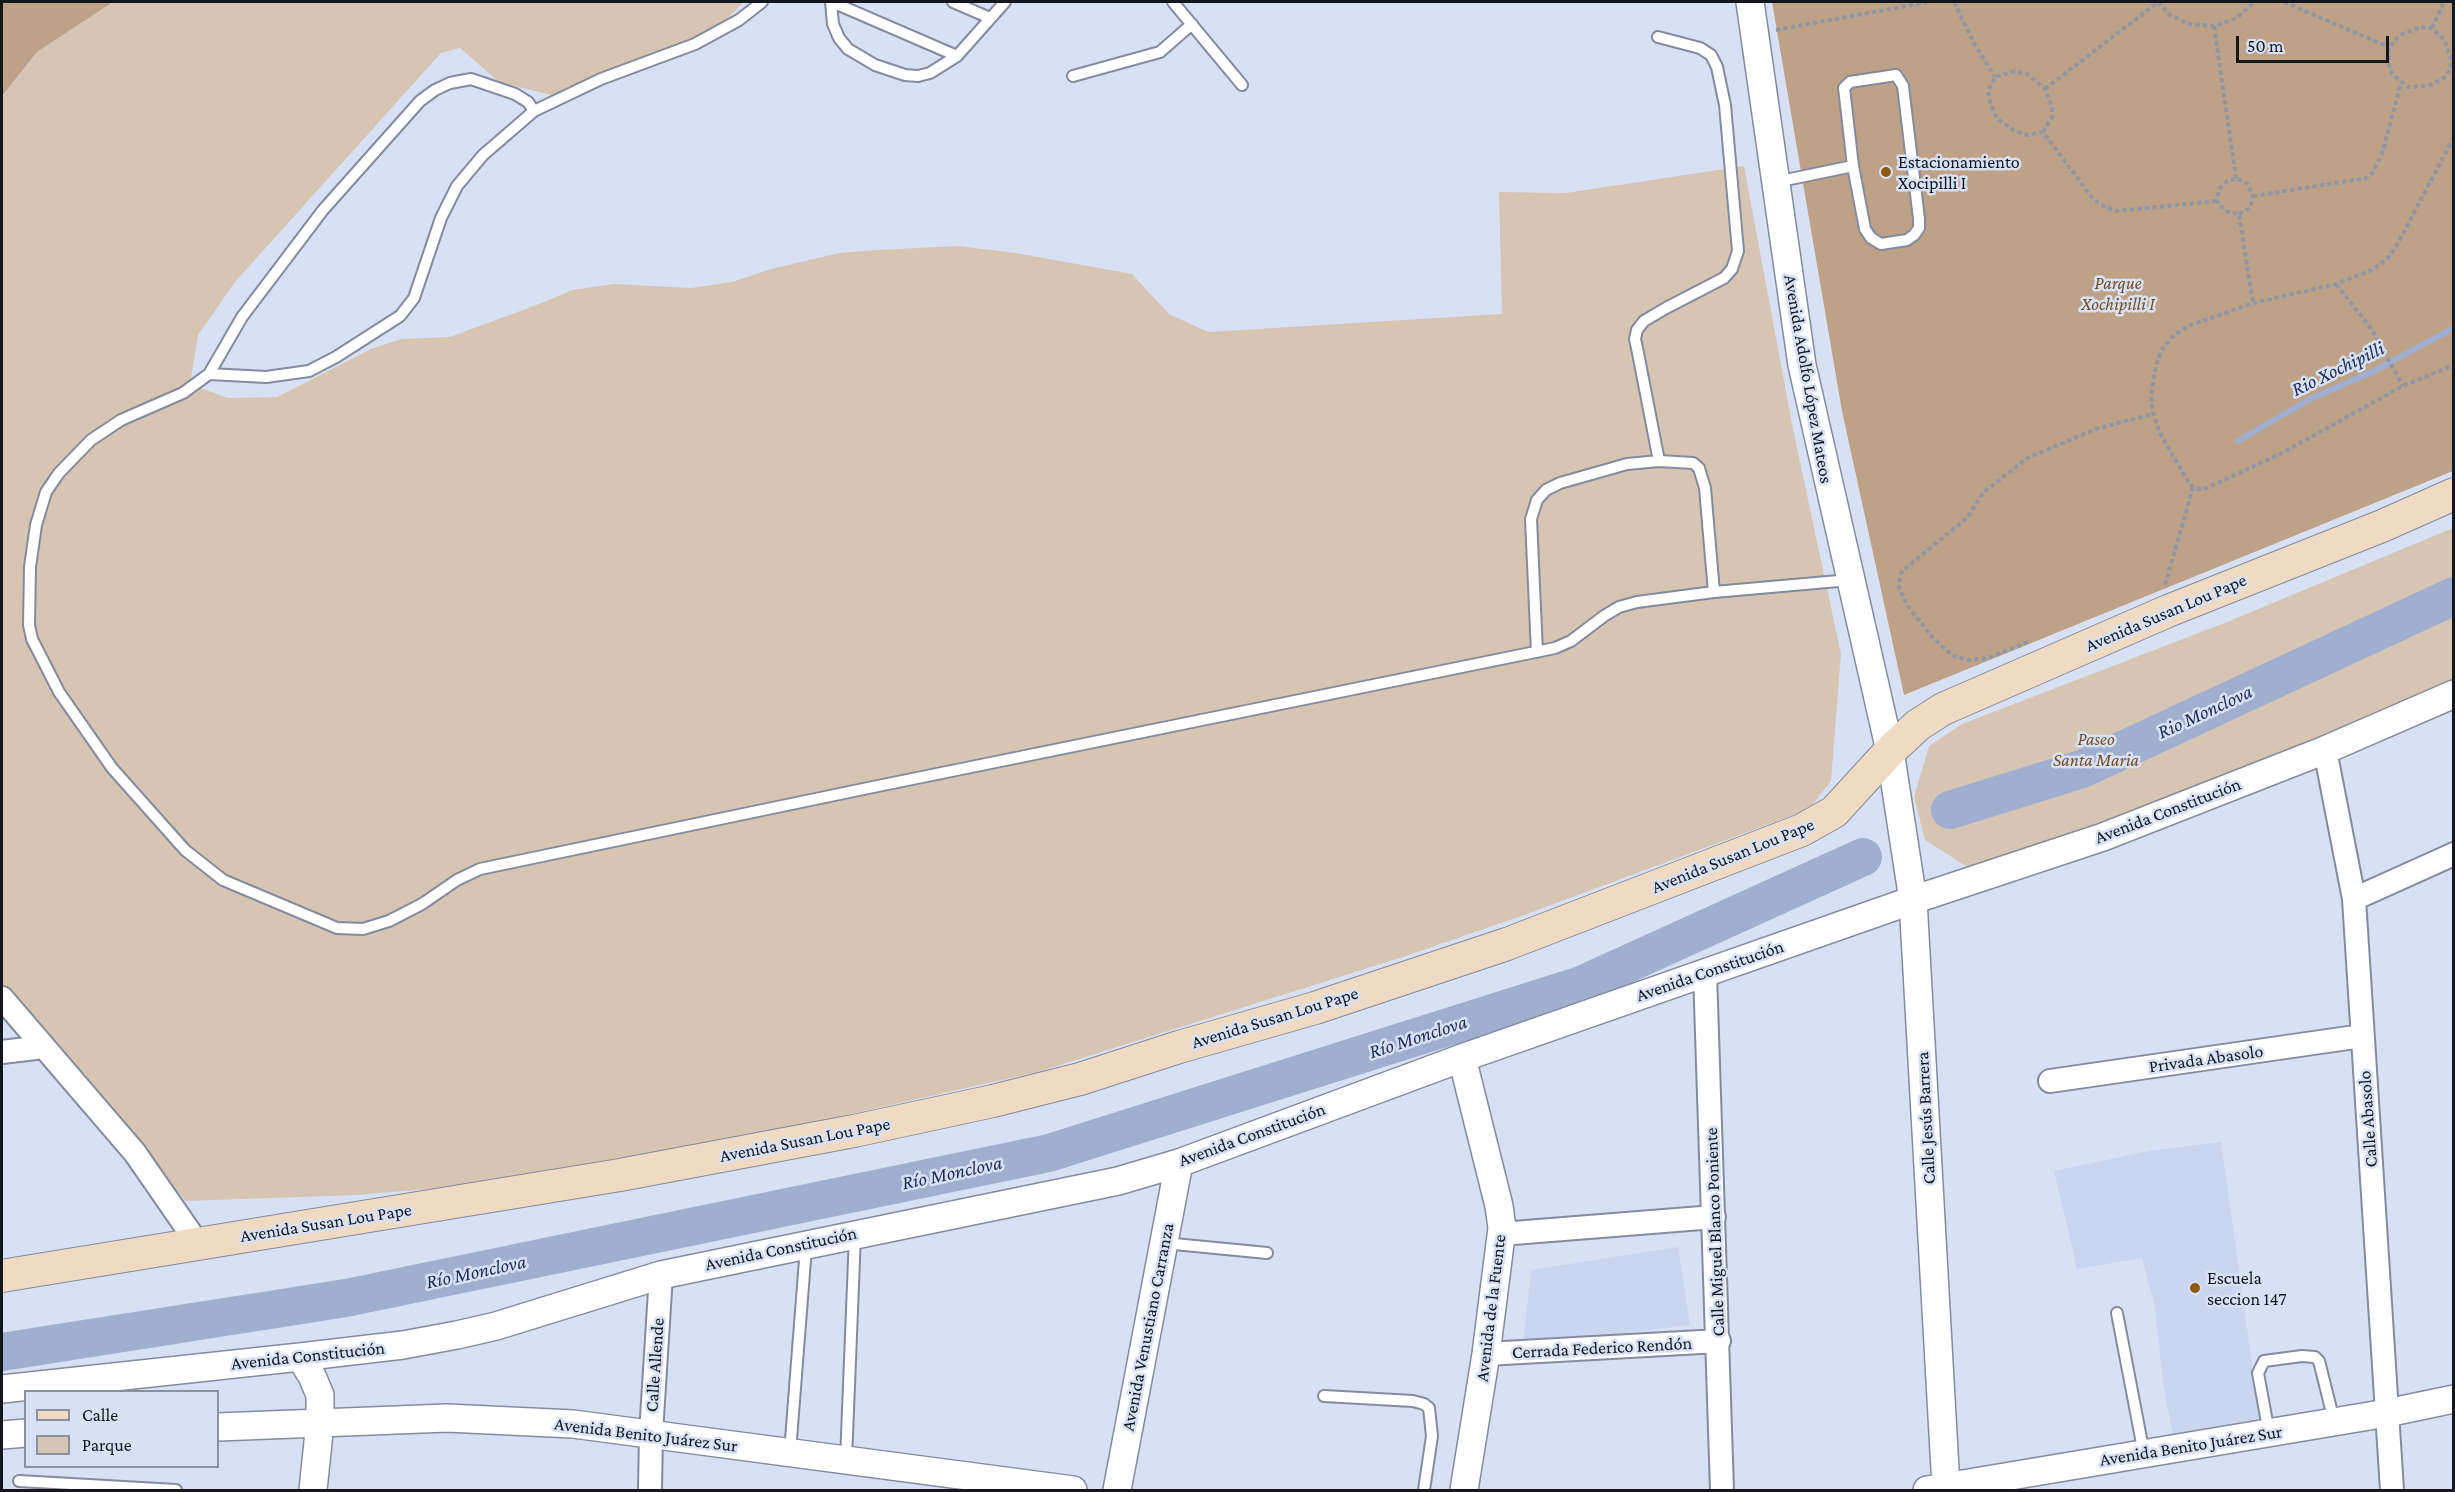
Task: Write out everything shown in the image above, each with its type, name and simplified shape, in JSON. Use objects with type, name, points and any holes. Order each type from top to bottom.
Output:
[{"type":"main road","name":"Avenida Susan Lou Pape","points":[[2,1276],[632,1173],[865,1129],[1080,1079],[1179,1047],[1315,1008],[1507,944],[1792,834],[1834,812],[1890,751],[1918,725],[1968,697],[2168,611],[2382,526],[2454,494]]},
{"type":"street","name":"Avenida Adolfo López Mateos","points":[[1750,2],[1802,365],[1890,751]]},
{"type":"street","name":"Avenida Constitución","points":[[2,1389],[403,1345],[496,1326],[661,1275],[1106,1183],[1179,1163],[1462,1058],[1913,900],[2103,837],[2325,750],[2454,694]]},
{"type":"street","name":"Calle Abasolo","points":[[2325,750],[2354,899],[2392,1491]]},
{"type":"street","name":"Calle Jesús Barrera","points":[[1890,751],[1913,900],[1937,1489]]},
{"type":"street","points":[[1906,852],[1920,869],[1959,885]]},
{"type":"street","points":[[1869,916],[1898,878],[1906,852]]},
{"type":"street","points":[[2354,899],[2454,854]]},
{"type":"street","name":"Calle Miguel Blanco Poniente","points":[[1706,973],[1722,1491]]},
{"type":"street","points":[[2,998],[135,1153],[198,1244]]},
{"type":"street","name":"Privada Abasolo","points":[[2050,1082],[2362,1036]]},
{"type":"street","points":[[2,1052],[44,1047]]},
{"type":"street","name":"Avenida de la Fuente","points":[[1462,1058],[1499,1206],[1501,1234],[1486,1354],[1464,1491]]},
{"type":"street","name":"Avenida Venustiano Carranza","points":[[1117,1491],[1179,1163]]},
{"type":"street","points":[[1501,1234],[1714,1217]]},
{"type":"street","name":"Calle Allende","points":[[650,1491],[651,1433],[661,1275]]},
{"type":"street","name":"Cerrada Federico Rendón","points":[[1486,1354],[1719,1341]]},
{"type":"street","points":[[300,1357],[320,1395],[320,1423],[313,1491]]},
{"type":"street","name":"Avenida Benito Juárez Sur","points":[[1937,1489],[2454,1400]]},
{"type":"street","name":"Avenida Benito Juárez Sur","points":[[219,1426],[447,1418],[573,1424],[1073,1491]]},
{"type":"street","points":[[2,1435],[24,1433]]},
{"type":"lane","points":[[209,374],[266,377],[309,371],[336,357],[400,316],[414,298],[441,218],[457,186],[483,155],[534,111],[601,79],[695,44],[740,20],[762,2]]},
{"type":"lane","points":[[957,56],[832,2],[833,24],[839,38],[848,49],[875,65],[905,75],[918,76],[930,73],[957,56],[1005,2]]},
{"type":"lane","points":[[952,2],[990,18]]},
{"type":"lane","points":[[1173,2],[1242,85]]},
{"type":"lane","points":[[1073,76],[1160,52],[1192,24]]},
{"type":"lane","points":[[1658,37],[1700,48],[1711,55],[1717,67],[1725,105],[1738,251],[1732,269],[1724,278],[1644,321],[1637,330],[1635,339],[1659,461]]},
{"type":"lane","points":[[1896,75],[1903,86],[1919,219],[1914,235],[1907,240],[1881,244],[1871,238],[1865,229],[1853,166],[1844,88],[1850,82],[1896,75]]},
{"type":"lane","points":[[534,111],[528,102],[514,94],[471,79],[450,83],[420,100],[323,210],[242,317],[209,374],[183,393],[121,420],[91,440],[59,473],[46,492],[36,525],[30,567],[29,625],[33,639],[65,701],[112,768],[184,850],[223,880],[337,928],[363,929],[389,921],[422,904],[457,880],[480,869],[1556,648],[1619,607],[1637,602],[1714,592],[1850,580]]},
{"type":"lane","points":[[1775,182],[1853,166]]},
{"type":"lane","points":[[1537,652],[1531,519],[1537,500],[1546,490],[1560,483],[1627,464],[1659,461],[1693,463],[1703,476],[1714,592]]},
{"type":"lane","points":[[846,1460],[855,1234]]},
{"type":"lane","points":[[790,1453],[806,1244]]},
{"type":"lane","points":[[1164,1244],[1267,1253]]},
{"type":"lane","points":[[2117,1313],[2144,1454]]},
{"type":"lane","points":[[2269,1433],[2258,1373],[2264,1361],[2302,1356],[2315,1357],[2321,1365],[2334,1422]]},
{"type":"lane","points":[[1324,1396],[1413,1401],[1429,1408],[1432,1436],[1424,1491]]},
{"type":"lane","points":[[19,1481],[176,1491]]},
{"type":"path","points":[[1754,32],[1928,2]]},
{"type":"path","points":[[1954,2],[1975,45],[1995,77]]},
{"type":"path","points":[[2045,89],[2158,2],[2170,15],[2189,24],[2214,26],[2236,18],[2254,2]]},
{"type":"path","points":[[2284,2],[2389,47]]},
{"type":"path","points":[[2432,28],[2444,2]]},
{"type":"path","points":[[2214,26],[2236,178]]},
{"type":"path","points":[[2421,27],[2432,28],[2444,39],[2448,47],[2452,70],[2444,78],[2428,86],[2408,87],[2392,74],[2389,65],[2389,47],[2409,30],[2421,27]]},
{"type":"path","points":[[2014,71],[2027,74],[2045,89],[2052,107],[2052,117],[2043,132],[2027,135],[2000,121],[1994,114],[1988,91],[1995,77],[2014,71]]},
{"type":"path","points":[[2253,196],[2367,177],[2373,172],[2382,154],[2401,83]]},
{"type":"path","points":[[2043,132],[2093,199],[2105,207],[2118,211],[2217,201]]},
{"type":"path","points":[[2193,488],[2160,433],[2153,414],[2151,394],[2161,351],[2173,336],[2188,326],[2253,303],[2336,284],[2372,270],[2387,259],[2397,245],[2454,137]]},
{"type":"path","points":[[2236,178],[2248,184],[2253,196],[2250,208],[2238,214],[2225,211],[2217,201],[2219,189],[2226,182],[2236,178]]},
{"type":"path","points":[[2238,214],[2253,303]]},
{"type":"path","points":[[2336,284],[2370,327],[2403,386]]},
{"type":"path","points":[[2193,488],[2206,488],[2263,463],[2403,386],[2454,364]]},
{"type":"path","points":[[2032,640],[1988,658],[1969,660],[1953,656],[1932,637],[1907,605],[1898,585],[1902,571],[1967,518],[1983,493],[2026,458],[2096,429],[2153,414]]},
{"type":"path","points":[[2164,586],[2193,488]]},
{"type":"shaded area","name":"Escuela seccion 147","points":[[2221,1142],[2260,1421],[2173,1436],[2163,1382],[2155,1307],[2142,1258],[2077,1269],[2054,1171],[2149,1151]]},
{"type":"shaded area","points":[[1678,1247],[1690,1325],[1523,1345],[1531,1270]]},
{"type":"green space","points":[[2,2],[113,2],[37,52],[2,96]]},
{"type":"green space","points":[[113,2],[744,2],[712,33],[555,96],[499,82],[460,48],[441,53],[235,282],[198,335],[190,384],[228,398],[277,397],[371,349],[401,339],[450,337],[572,290],[614,284],[691,288],[732,282],[771,269],[839,253],[878,250],[958,246],[1016,253],[1132,274],[1169,314],[1208,332],[1502,314],[1499,192],[1566,193],[1744,166],[1793,429],[1841,654],[1831,781],[1812,805],[1796,814],[1527,914],[1403,957],[1038,1072],[824,1120],[530,1177],[453,1187],[356,1195],[186,1201],[2,991],[2,96],[37,52]]},
{"type":"green space","name":"Parque Xochipilli I","points":[[1772,2],[2453,2],[2453,471],[1904,695],[1842,411]]},
{"type":"green space","name":"Paseo Santa Maria","points":[[2453,528],[2453,682],[2290,753],[2117,819],[1969,868],[1925,840],[1914,797],[1929,746],[1962,724],[2227,622]]},
{"type":"waterway","name":"Rio Xochipilli","points":[[2238,441],[2310,399],[2370,373],[2454,328]]},
{"type":"waterway","name":"Rio Monclova","points":[[1950,810],[2082,769],[2454,596]]},
{"type":"waterway","name":"Río Monclova","points":[[2,1352],[346,1298],[1049,1153],[1581,985],[1863,857]]},
{"type":"place","name":"Estacionamiento Xocipilli I","points":[[1886,172]]},
{"type":"place","name":"Escuela seccion 147","points":[[2195,1288]]}]
